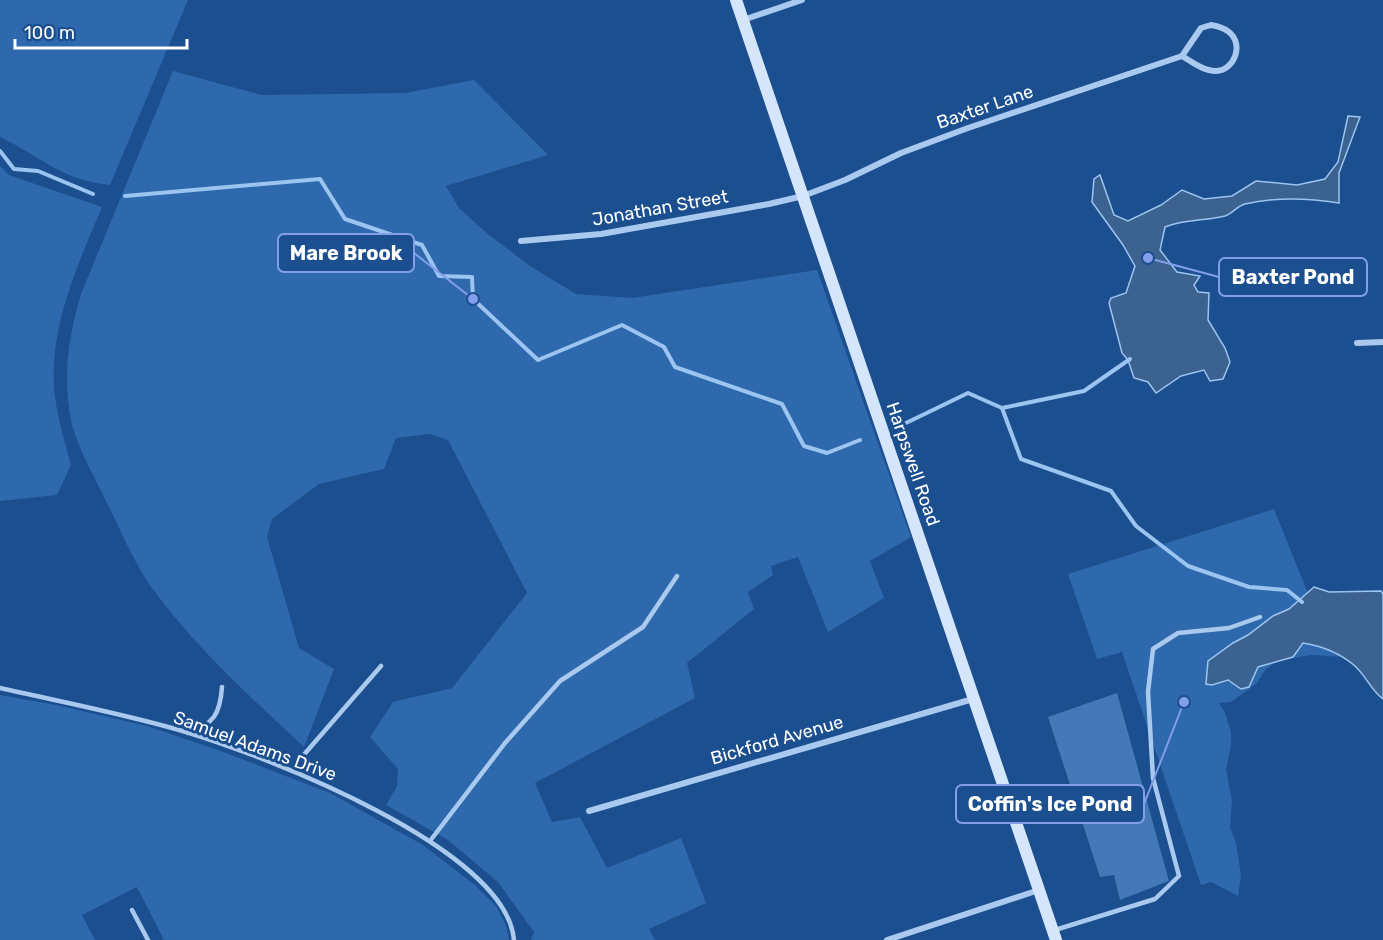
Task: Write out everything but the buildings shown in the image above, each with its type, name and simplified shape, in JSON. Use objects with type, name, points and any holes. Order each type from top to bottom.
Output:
[{"type":"main road","name":"Harpswell Road","points":[[736,0],[1054,936]]},
{"type":"street","points":[[743,20],[802,0]]},
{"type":"street","points":[[1211,25],[1221,28],[1229,32],[1235,40],[1237,52],[1225,69],[1215,71],[1205,69],[1182,56],[1201,27],[1211,25]]},
{"type":"street","name":"Baxter Lane","points":[[803,196],[845,180],[901,153],[968,128],[1182,56]]},
{"type":"street","name":"Jonathan Street","points":[[521,241],[611,232],[803,196]]},
{"type":"street","points":[[1357,343],[1383,342]]},
{"type":"street","name":"Bickford Avenue","points":[[589,811],[973,699]]},
{"type":"street","points":[[887,940],[1039,890]]},
{"type":"lane","points":[[430,841],[505,743],[560,681],[644,627],[676,576]]},
{"type":"lane","points":[[1054,936],[1155,899],[1179,876],[1153,778],[1148,692],[1153,650],[1178,633],[1229,628],[1260,617]]},
{"type":"lane","points":[[301,758],[381,666]]},
{"type":"lane","points":[[188,733],[203,728],[214,719],[221,705],[222,687]]},
{"type":"lane","name":"Samuel Adams Drive","points":[[0,688],[120,714],[188,733],[322,783],[430,841],[484,884],[506,913],[514,940]]},
{"type":"lane","points":[[132,910],[148,940]]},
{"type":"shaded area","points":[[0,0],[188,0],[110,185],[93,183],[65,173],[0,137]]},
{"type":"shaded area","points":[[173,71],[262,95],[405,93],[474,80],[548,155],[446,186],[459,208],[488,234],[530,266],[576,294],[632,298],[817,270],[911,537],[870,561],[884,598],[828,632],[798,557],[771,566],[773,575],[748,592],[754,609],[687,663],[695,698],[535,783],[552,822],[580,817],[607,868],[681,838],[706,903],[649,929],[655,940],[531,940],[534,932],[498,882],[448,840],[386,805],[397,786],[398,769],[370,737],[393,702],[452,688],[527,593],[448,440],[430,434],[396,438],[384,469],[319,484],[272,519],[267,537],[299,648],[334,669],[304,747],[244,691],[186,631],[152,588],[138,566],[84,456],[72,426],[67,369],[70,339],[81,294]]},
{"type":"shaded area","points":[[1348,116],[1360,117],[1339,173],[1339,203],[1292,199],[1268,200],[1242,205],[1225,216],[1165,227],[1160,250],[1177,272],[1200,276],[1194,285],[1198,292],[1209,293],[1208,320],[1225,348],[1230,362],[1223,379],[1210,381],[1204,370],[1181,376],[1156,393],[1148,382],[1134,378],[1128,360],[1122,353],[1109,303],[1111,298],[1126,293],[1135,266],[1092,202],[1094,179],[1100,175],[1114,215],[1128,221],[1161,205],[1182,190],[1204,199],[1232,196],[1256,181],[1297,185],[1325,179],[1338,162]]},
{"type":"shaded area","points":[[0,166],[9,175],[102,207],[66,300],[55,348],[55,397],[71,465],[57,495],[0,501]]},
{"type":"shaded area","points":[[1274,509],[1307,591],[1383,593],[1383,688],[1364,676],[1344,657],[1311,655],[1279,660],[1266,669],[1256,684],[1231,702],[1219,703],[1231,732],[1226,770],[1232,800],[1230,827],[1236,843],[1241,875],[1238,896],[1211,882],[1201,885],[1122,652],[1097,659],[1068,574]]},
{"type":"shaded area","points":[[1314,587],[1329,592],[1381,591],[1383,594],[1383,699],[1350,662],[1331,651],[1303,643],[1293,657],[1258,667],[1249,687],[1241,689],[1228,680],[1212,685],[1206,684],[1208,661],[1273,616],[1289,609]]},
{"type":"shaded area","points":[[0,695],[147,726],[221,751],[330,793],[423,845],[476,886],[496,906],[506,925],[509,940],[164,940],[137,887],[82,915],[95,940],[0,940]]},
{"type":"waterway","points":[[0,151],[14,169],[38,171],[93,194]]},
{"type":"waterway","points":[[125,196],[320,179],[345,219],[422,245],[439,276],[472,277],[473,299],[538,360],[622,325],[664,347],[675,367],[782,404],[804,446],[827,453],[860,440]]},
{"type":"waterway","points":[[1002,408],[1084,391],[1130,359]]},
{"type":"waterway","points":[[906,423],[968,393],[1002,408],[1021,459],[1111,491],[1136,526],[1188,566],[1249,587],[1287,590],[1302,602]]},
{"type":"place","name":"Baxter Pond","points":[[1148,258]]},
{"type":"place","name":"Mare Brook","points":[[473,299]]},
{"type":"place","name":"Coffin's Ice Pond","points":[[1184,702]]}]
